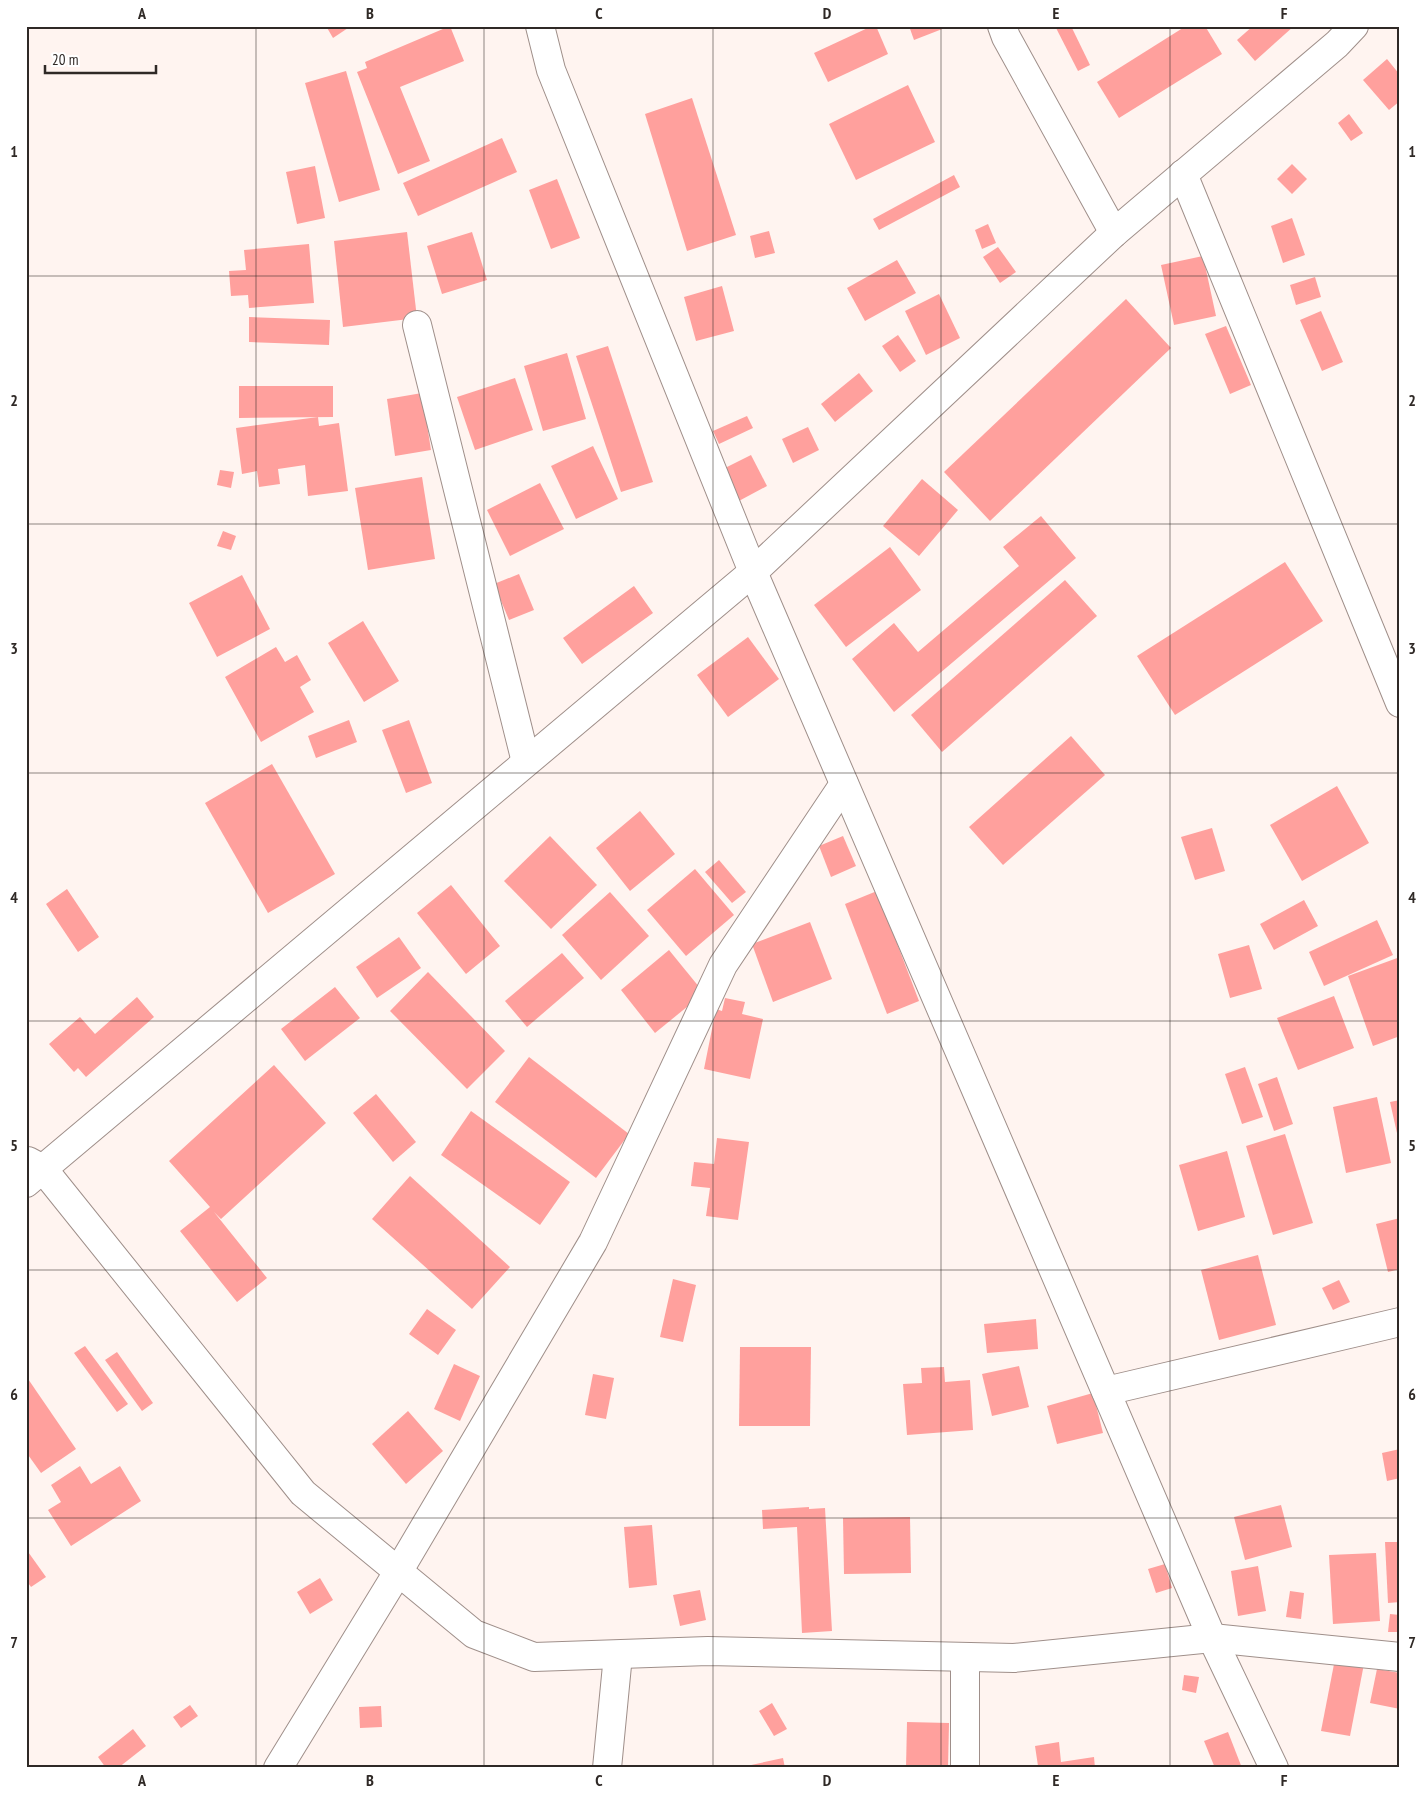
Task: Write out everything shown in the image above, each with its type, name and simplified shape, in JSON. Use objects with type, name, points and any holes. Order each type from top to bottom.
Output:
[{"type":"street","points":[[540,26],[551,70],[753,572],[1212,1638],[1274,1768]]},
{"type":"street","points":[[1002,26],[1006,38],[1114,233]]},
{"type":"street","points":[[1341,32],[1184,174],[1114,233],[753,572],[32,1171],[303,1493],[474,1634],[534,1657],[708,1651],[1014,1658],[1212,1638],[1400,1657]]},
{"type":"street","points":[[1184,174],[1400,703]]},
{"type":"street","points":[[417,325],[526,762]]},
{"type":"street","points":[[278,1768],[398,1572],[593,1242],[723,965],[844,784]]},
{"type":"street","points":[[1106,1390],[1400,1322]]},
{"type":"street","points":[[608,1768],[618,1654]]},
{"type":"street","points":[[965,1768],[966,1657]]},
{"type":"building","points":[[326,26],[351,26],[333,38]]},
{"type":"building","points":[[450,26],[464,61],[400,87],[430,161],[398,174],[357,72],[367,68],[365,62]]},
{"type":"building","points":[[872,26],[876,26],[888,54],[828,82],[814,53]]},
{"type":"building","points":[[909,26],[950,26],[914,40]]},
{"type":"building","points":[[1055,26],[1071,26],[1090,65],[1078,71]]},
{"type":"building","points":[[1186,26],[1205,26],[1222,54],[1119,118],[1097,82]]},
{"type":"building","points":[[1253,26],[1294,26],[1255,61],[1237,40]]},
{"type":"building","points":[[1387,59],[1400,75],[1400,101],[1389,110],[1363,80]]},
{"type":"building","points":[[346,71],[380,190],[339,202],[305,83]]},
{"type":"building","points":[[908,85],[935,142],[856,180],[829,124]]},
{"type":"building","points":[[692,98],[736,235],[687,251],[645,114]]},
{"type":"building","points":[[1349,114],[1363,133],[1351,141],[1338,123]]},
{"type":"building","points":[[502,138],[517,172],[418,216],[403,183]]},
{"type":"building","points":[[1292,164],[1307,179],[1292,194],[1277,179]]},
{"type":"building","points":[[315,166],[325,218],[297,224],[286,172]]},
{"type":"building","points":[[954,175],[960,187],[879,230],[873,219]]},
{"type":"building","points":[[557,179],[580,238],[551,249],[529,190]]},
{"type":"building","points":[[1292,218],[1305,255],[1283,263],[1271,226]]},
{"type":"building","points":[[988,224],[996,243],[982,249],[975,230]]},
{"type":"building","points":[[769,231],[775,253],[755,258],[750,236]]},
{"type":"building","points":[[407,232],[417,318],[343,327],[334,241]]},
{"type":"building","points":[[472,232],[487,280],[442,294],[427,246]]},
{"type":"building","points":[[309,244],[314,303],[249,308],[248,295],[231,296],[229,271],[246,270],[244,250]]},
{"type":"building","points":[[998,247],[1016,272],[1000,283],[983,257]]},
{"type":"building","points":[[1203,256],[1216,316],[1174,325],[1161,265]]},
{"type":"building","points":[[897,260],[916,293],[865,321],[847,288]]},
{"type":"building","points":[[1315,277],[1321,297],[1296,305],[1290,285]]},
{"type":"building","points":[[722,286],[734,331],[696,341],[684,297]]},
{"type":"building","points":[[939,294],[960,338],[926,355],[905,311]]},
{"type":"building","points":[[1126,299],[1171,348],[990,521],[944,472]]},
{"type":"building","points":[[1321,311],[1343,362],[1322,371],[1300,320]]},
{"type":"building","points":[[249,317],[330,320],[329,345],[249,342]]},
{"type":"building","points":[[1226,326],[1251,385],[1230,394],[1205,334]]},
{"type":"building","points":[[898,335],[916,361],[900,372],[882,346]]},
{"type":"building","points":[[608,346],[653,482],[621,492],[576,356]]},
{"type":"building","points":[[567,353],[586,419],[543,431],[524,366]]},
{"type":"building","points":[[859,373],[873,391],[835,422],[821,404]]},
{"type":"building","points":[[515,378],[533,430],[475,450],[457,397]]},
{"type":"building","points":[[239,386],[333,386],[333,417],[239,418]]},
{"type":"building","points":[[422,393],[431,450],[395,456],[387,399]]},
{"type":"building","points":[[747,416],[753,428],[719,444],[713,431]]},
{"type":"building","points":[[318,417],[319,426],[339,423],[348,491],[308,496],[305,465],[278,469],[280,484],[259,487],[257,471],[242,474],[236,428]]},
{"type":"building","points":[[808,427],[819,450],[793,463],[782,439]]},
{"type":"building","points":[[593,446],[618,499],[576,519],[551,466]]},
{"type":"building","points":[[751,455],[767,486],[737,502],[721,470]]},
{"type":"building","points":[[220,470],[234,472],[231,488],[217,485]]},
{"type":"building","points":[[422,477],[435,559],[368,570],[355,488]]},
{"type":"building","points":[[922,479],[958,510],[919,556],[883,526]]},
{"type":"building","points":[[540,483],[564,529],[510,556],[487,510]]},
{"type":"building","points":[[1041,516],[1076,558],[894,712],[852,659],[894,623],[918,652],[1019,566],[1003,547]]},
{"type":"building","points":[[223,531],[236,536],[231,550],[217,546]]},
{"type":"building","points":[[890,547],[921,590],[846,647],[814,605]]},
{"type":"building","points":[[1285,562],[1323,621],[1175,715],[1137,656]]},
{"type":"building","points":[[519,574],[534,610],[509,620],[494,584]]},
{"type":"building","points":[[242,575],[270,629],[217,657],[189,603]]},
{"type":"building","points":[[1065,580],[1097,616],[942,752],[911,715]]},
{"type":"building","points":[[634,586],[653,613],[582,664],[563,638]]},
{"type":"building","points":[[363,621],[399,681],[364,702],[328,643]]},
{"type":"building","points":[[748,637],[779,679],[728,717],[697,675]]},
{"type":"building","points":[[276,647],[285,662],[297,655],[311,680],[300,687],[314,712],[261,742],[225,677]]},
{"type":"building","points":[[349,720],[357,742],[316,758],[308,736]]},
{"type":"building","points":[[409,720],[432,783],[406,793],[382,730]]},
{"type":"building","points":[[1071,736],[1105,775],[1003,865],[969,827]]},
{"type":"building","points":[[272,764],[335,874],[268,913],[205,803]]},
{"type":"building","points":[[1337,786],[1369,843],[1302,881],[1270,825]]},
{"type":"building","points":[[640,811],[675,854],[630,891],[596,848]]},
{"type":"building","points":[[1212,828],[1225,871],[1195,880],[1181,837]]},
{"type":"building","points":[[550,836],[597,885],[551,929],[504,881]]},
{"type":"building","points":[[843,836],[856,866],[831,877],[819,846]]},
{"type":"building","points":[[719,860],[746,892],[732,903],[705,872]]},
{"type":"building","points":[[695,869],[734,915],[686,956],[647,910]]},
{"type":"building","points":[[451,885],[500,946],[466,974],[417,913]]},
{"type":"building","points":[[67,889],[99,937],[78,952],[46,904]]},
{"type":"building","points":[[877,891],[919,1001],[887,1014],[845,904]]},
{"type":"building","points":[[610,892],[649,936],[601,980],[562,935]]},
{"type":"building","points":[[1304,900],[1318,926],[1274,950],[1260,924]]},
{"type":"building","points":[[1377,920],[1393,955],[1324,986],[1309,952]]},
{"type":"building","points":[[810,922],[832,979],[773,1002],[752,944]]},
{"type":"building","points":[[399,937],[421,968],[377,998],[356,967]]},
{"type":"building","points":[[1249,945],[1262,989],[1230,998],[1218,954]]},
{"type":"building","points":[[669,950],[704,993],[655,1033],[621,990]]},
{"type":"building","points":[[562,953],[584,978],[527,1027],[505,1001]]},
{"type":"building","points":[[1400,957],[1400,1036],[1373,1046],[1348,976]]},
{"type":"building","points":[[428,972],[505,1051],[467,1089],[390,1011]]},
{"type":"building","points":[[335,987],[360,1018],[305,1061],[281,1029]]},
{"type":"building","points":[[1334,996],[1354,1048],[1298,1070],[1277,1018]]},
{"type":"building","points":[[137,997],[154,1017],[86,1077],[78,1068],[74,1072],[49,1044],[80,1017],[95,1034]]},
{"type":"building","points":[[725,998],[745,1002],[742,1014],[763,1019],[750,1079],[704,1069],[716,1009],[722,1011]]},
{"type":"building","points":[[529,1057],[629,1134],[596,1178],[495,1102]]},
{"type":"building","points":[[274,1065],[326,1123],[221,1219],[214,1212],[267,1278],[237,1302],[180,1231],[210,1207],[169,1161]]},
{"type":"building","points":[[1245,1067],[1263,1117],[1242,1124],[1225,1074]]},
{"type":"building","points":[[1277,1077],[1293,1124],[1274,1131],[1258,1084]]},
{"type":"building","points":[[376,1094],[416,1142],[393,1162],[353,1113]]},
{"type":"building","points":[[1377,1097],[1391,1163],[1346,1173],[1333,1107]]},
{"type":"building","points":[[1400,1100],[1400,1142],[1399,1142],[1390,1102]]},
{"type":"building","points":[[471,1111],[570,1182],[540,1225],[441,1155]]},
{"type":"building","points":[[1285,1134],[1313,1223],[1273,1235],[1246,1146]]},
{"type":"building","points":[[717,1138],[749,1142],[738,1220],[706,1216],[710,1188],[691,1186],[694,1162],[714,1164]]},
{"type":"building","points":[[1227,1151],[1245,1217],[1198,1231],[1179,1165]]},
{"type":"building","points":[[410,1176],[510,1267],[472,1309],[372,1219]]},
{"type":"building","points":[[1400,1218],[1400,1269],[1388,1272],[1376,1224]]},
{"type":"building","points":[[1258,1255],[1276,1325],[1219,1340],[1201,1270]]},
{"type":"building","points":[[673,1279],[696,1285],[683,1342],[660,1337]]},
{"type":"building","points":[[1339,1280],[1350,1302],[1333,1310],[1322,1288]]},
{"type":"building","points":[[427,1309],[456,1330],[438,1355],[409,1334]]},
{"type":"building","points":[[1036,1319],[1038,1349],[987,1353],[984,1324]]},
{"type":"building","points":[[85,1346],[128,1404],[117,1412],[74,1353]]},
{"type":"building","points":[[740,1347],[811,1347],[810,1426],[739,1426]]},
{"type":"building","points":[[117,1352],[153,1403],[142,1411],[105,1360]]},
{"type":"building","points":[[454,1364],[480,1376],[460,1421],[434,1409]]},
{"type":"building","points":[[1019,1366],[1029,1407],[992,1416],[982,1374]]},
{"type":"building","points":[[944,1367],[945,1382],[970,1380],[973,1430],[907,1435],[903,1384],[922,1383],[921,1368]]},
{"type":"building","points":[[593,1374],[614,1378],[606,1419],[585,1415]]},
{"type":"building","points":[[26,1376],[76,1449],[41,1473],[26,1452]]},
{"type":"building","points":[[1093,1393],[1103,1433],[1057,1444],[1047,1406]]},
{"type":"building","points":[[408,1411],[443,1451],[406,1484],[372,1444]]},
{"type":"building","points":[[1400,1449],[1400,1478],[1387,1481],[1382,1453]]},
{"type":"building","points":[[80,1466],[91,1484],[120,1466],[141,1501],[71,1546],[48,1510],[61,1502],[51,1485]]},
{"type":"building","points":[[1281,1505],[1292,1547],[1245,1560],[1234,1517]]},
{"type":"building","points":[[809,1507],[809,1509],[825,1508],[832,1631],[802,1633],[797,1527],[763,1529],[762,1510]]},
{"type":"building","points":[[910,1517],[911,1573],[844,1574],[843,1518]]},
{"type":"building","points":[[652,1525],[657,1585],[629,1588],[624,1527]]},
{"type":"building","points":[[1385,1542],[1400,1542],[1400,1602],[1388,1603]]},
{"type":"building","points":[[26,1549],[46,1577],[31,1587],[26,1580]]},
{"type":"building","points":[[1376,1553],[1380,1621],[1333,1624],[1329,1555]]},
{"type":"building","points":[[1165,1564],[1172,1588],[1156,1593],[1148,1569]]},
{"type":"building","points":[[1258,1566],[1266,1611],[1238,1616],[1231,1571]]},
{"type":"building","points":[[320,1578],[333,1600],[310,1614],[297,1592]]},
{"type":"building","points":[[700,1590],[706,1620],[680,1626],[673,1595]]},
{"type":"building","points":[[1290,1591],[1304,1593],[1301,1619],[1286,1617]]},
{"type":"building","points":[[1390,1614],[1400,1615],[1400,1632],[1388,1632]]},
{"type":"building","points":[[1335,1659],[1364,1664],[1350,1736],[1321,1731]]},
{"type":"building","points":[[1377,1669],[1400,1673],[1400,1709],[1370,1703]]},
{"type":"building","points":[[1184,1675],[1199,1677],[1196,1693],[1182,1690]]},
{"type":"building","points":[[772,1703],[787,1729],[774,1736],[759,1711]]},
{"type":"building","points":[[190,1705],[198,1716],[181,1728],[173,1717]]},
{"type":"building","points":[[381,1706],[382,1727],[360,1728],[359,1707]]},
{"type":"building","points":[[907,1722],[949,1723],[948,1768],[906,1768]]},
{"type":"building","points":[[133,1729],[146,1746],[118,1768],[106,1768],[98,1757]]},
{"type":"building","points":[[1228,1732],[1242,1768],[1215,1768],[1204,1741]]},
{"type":"building","points":[[1059,1742],[1061,1762],[1094,1757],[1095,1768],[1033,1768],[1038,1766],[1035,1746]]},
{"type":"building","points":[[783,1758],[785,1768],[742,1768],[742,1767]]}]
